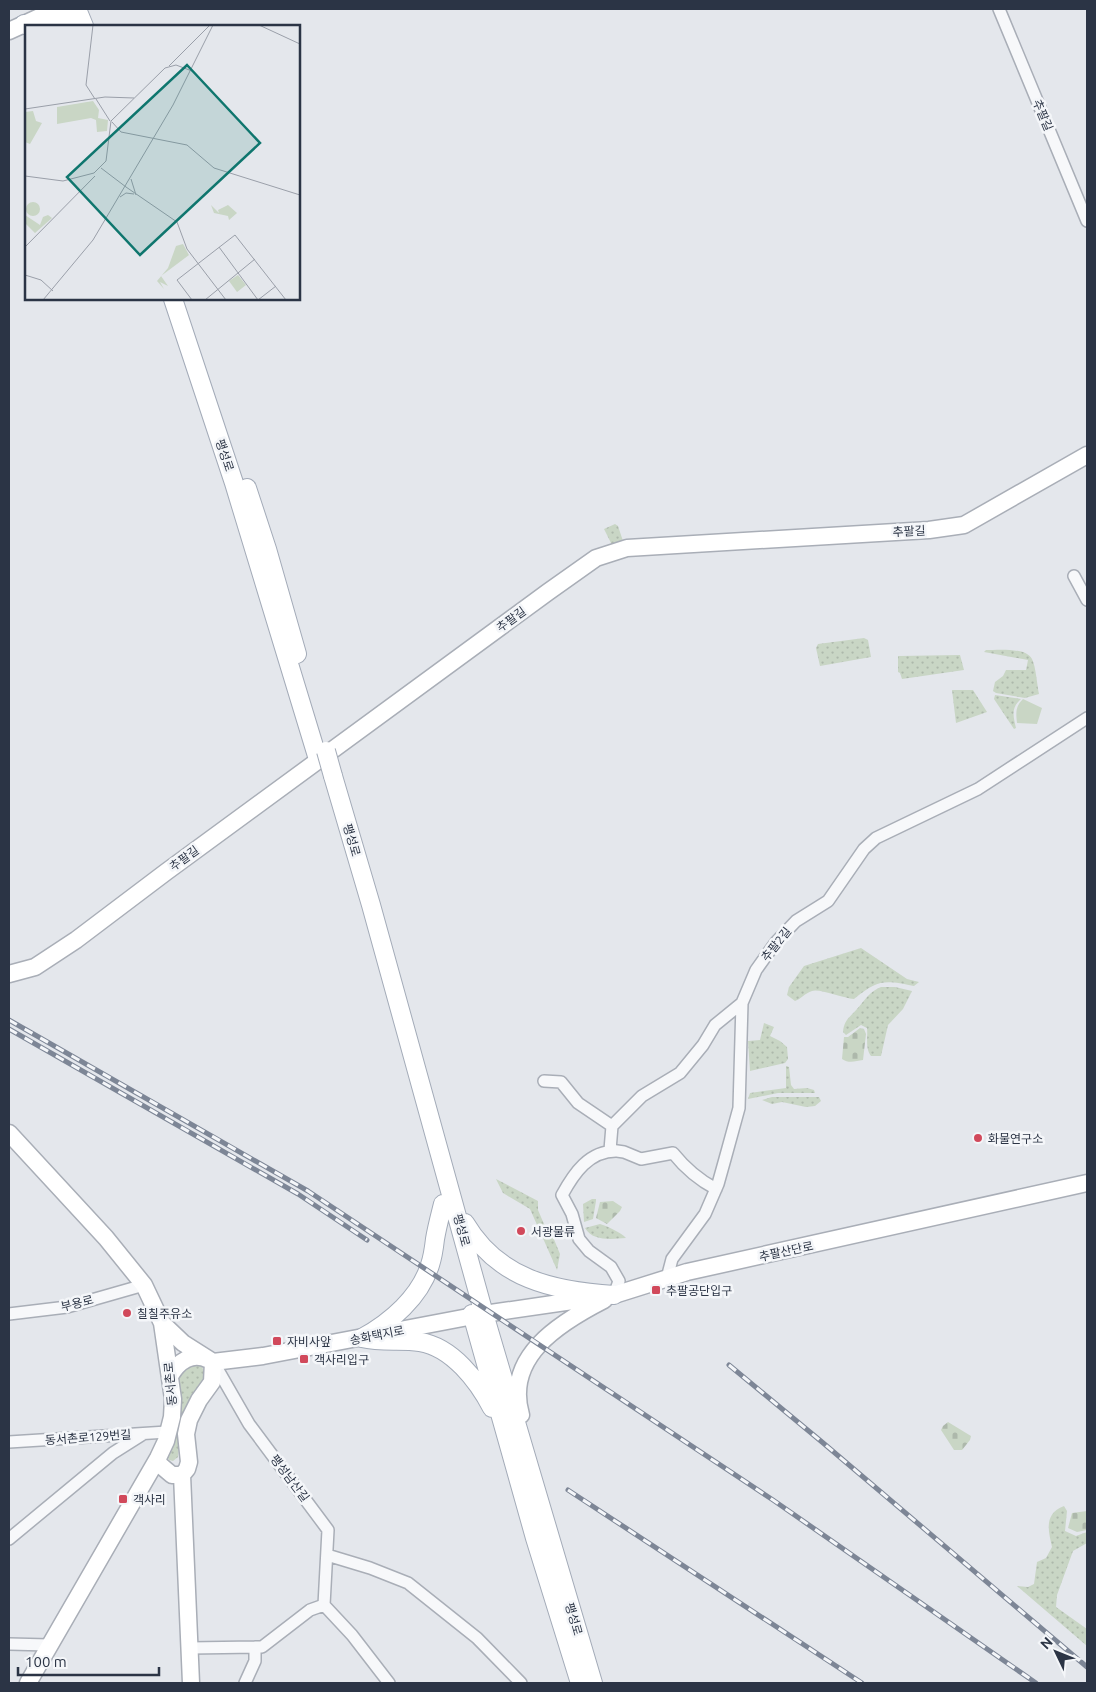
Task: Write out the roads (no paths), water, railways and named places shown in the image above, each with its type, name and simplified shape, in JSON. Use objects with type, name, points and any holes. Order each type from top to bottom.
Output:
[{"type":"main road","points":[[63,9],[70,25]]},
{"type":"main road","points":[[77,9],[84,25]]},
{"type":"main road","name":"팽성로","points":[[173,300],[321,754]]},
{"type":"main road","name":"팽성로","points":[[184,300],[267,549],[328,779],[371,905],[478,1315],[515,1442],[593,1683]]},
{"type":"main road","points":[[449,1206],[485,1250],[518,1274],[558,1288],[614,1294]]},
{"type":"main road","points":[[362,1338],[397,1314],[420,1286],[426,1275],[449,1206]]},
{"type":"main road","points":[[362,1338],[377,1342],[419,1342],[433,1346],[447,1354],[467,1372],[486,1396],[502,1427],[515,1442]]},
{"type":"main road","name":"팽성로","points":[[515,1442],[535,1538],[580,1683]]},
{"type":"street","points":[[20,27],[37,9]]},
{"type":"street","points":[[20,27],[57,9]]},
{"type":"street","name":"추팔길","points":[[999,9],[1087,221]]},
{"type":"street","name":"추팔길","points":[[9,974],[35,967],[76,940],[166,872],[596,558],[627,548],[929,530],[964,525],[1087,455]]},
{"type":"street","points":[[1074,576],[1087,600]]},
{"type":"street","name":"추팔2길","points":[[667,1278],[672,1259],[706,1214],[716,1189],[740,1108],[742,1003],[756,970],[776,942],[796,921],[828,901],[864,849],[876,838],[978,789],[1087,718]]},
{"type":"street","points":[[716,1189],[704,1183],[673,1154],[662,1154],[640,1159],[624,1152],[610,1150],[612,1126],[642,1096],[680,1073],[703,1045],[715,1025],[742,1003]]},
{"type":"street","points":[[544,1081],[561,1082],[578,1102],[612,1126]]},
{"type":"street","name":"동서촌로","points":[[9,1136],[106,1238],[144,1285],[162,1323],[173,1399],[172,1416],[166,1441],[158,1458],[28,1683]]},
{"type":"street","points":[[515,1442],[525,1431],[518,1404],[518,1387],[528,1358],[553,1332],[580,1313],[614,1294],[619,1281],[611,1267],[589,1252],[579,1239],[572,1214],[562,1195],[572,1176],[593,1156],[606,1151],[616,1151]]},
{"type":"street","name":"추팔산단로","points":[[478,1315],[614,1294],[687,1272],[960,1213],[1087,1183]]},
{"type":"street","name":"부용로","points":[[9,1314],[67,1307],[144,1285]]},
{"type":"street","name":"송화택지로","points":[[170,1376],[180,1361],[190,1357],[205,1358],[213,1362],[263,1356],[478,1315]]},
{"type":"street","points":[[158,1458],[159,1464],[172,1475],[182,1475],[187,1470],[189,1462],[186,1434],[189,1420],[199,1400],[212,1382],[213,1362],[183,1343],[162,1323]]},
{"type":"street","name":"팽성남산길","points":[[213,1362],[249,1424],[328,1530],[324,1605]]},
{"type":"street","name":"동서촌로129번길","points":[[9,1442],[167,1432]]},
{"type":"street","points":[[9,1539],[113,1454],[143,1434]]},
{"type":"street","points":[[182,1475],[191,1683]]},
{"type":"street","points":[[327,1555],[370,1568],[408,1583],[476,1638],[522,1683]]},
{"type":"street","points":[[190,1648],[262,1647],[310,1610],[324,1605],[352,1635],[390,1683]]},
{"type":"street","points":[[9,1644],[49,1645]]},
{"type":"street","points":[[245,1683],[255,1661],[255,1647]]},
{"type":"railway","points":[[9,1020],[308,1191],[773,1500],[1036,1683]]},
{"type":"railway","points":[[9,1029],[298,1194],[367,1240]]},
{"type":"railway","points":[[729,1365],[1087,1667]]},
{"type":"railway","points":[[568,1490],[862,1683]]},
{"type":"place","name":"화물연구소","points":[[978,1138]]},
{"type":"place","name":"서광물류","points":[[521,1231]]},
{"type":"place","name":"추팔공단입구","points":[[656,1290]]},
{"type":"place","name":"칠칠주유소","points":[[127,1313]]},
{"type":"place","name":"자비사앞","points":[[277,1341]]},
{"type":"place","name":"객사리입구","points":[[304,1359]]},
{"type":"place","name":"객사리","points":[[123,1499]]}]
